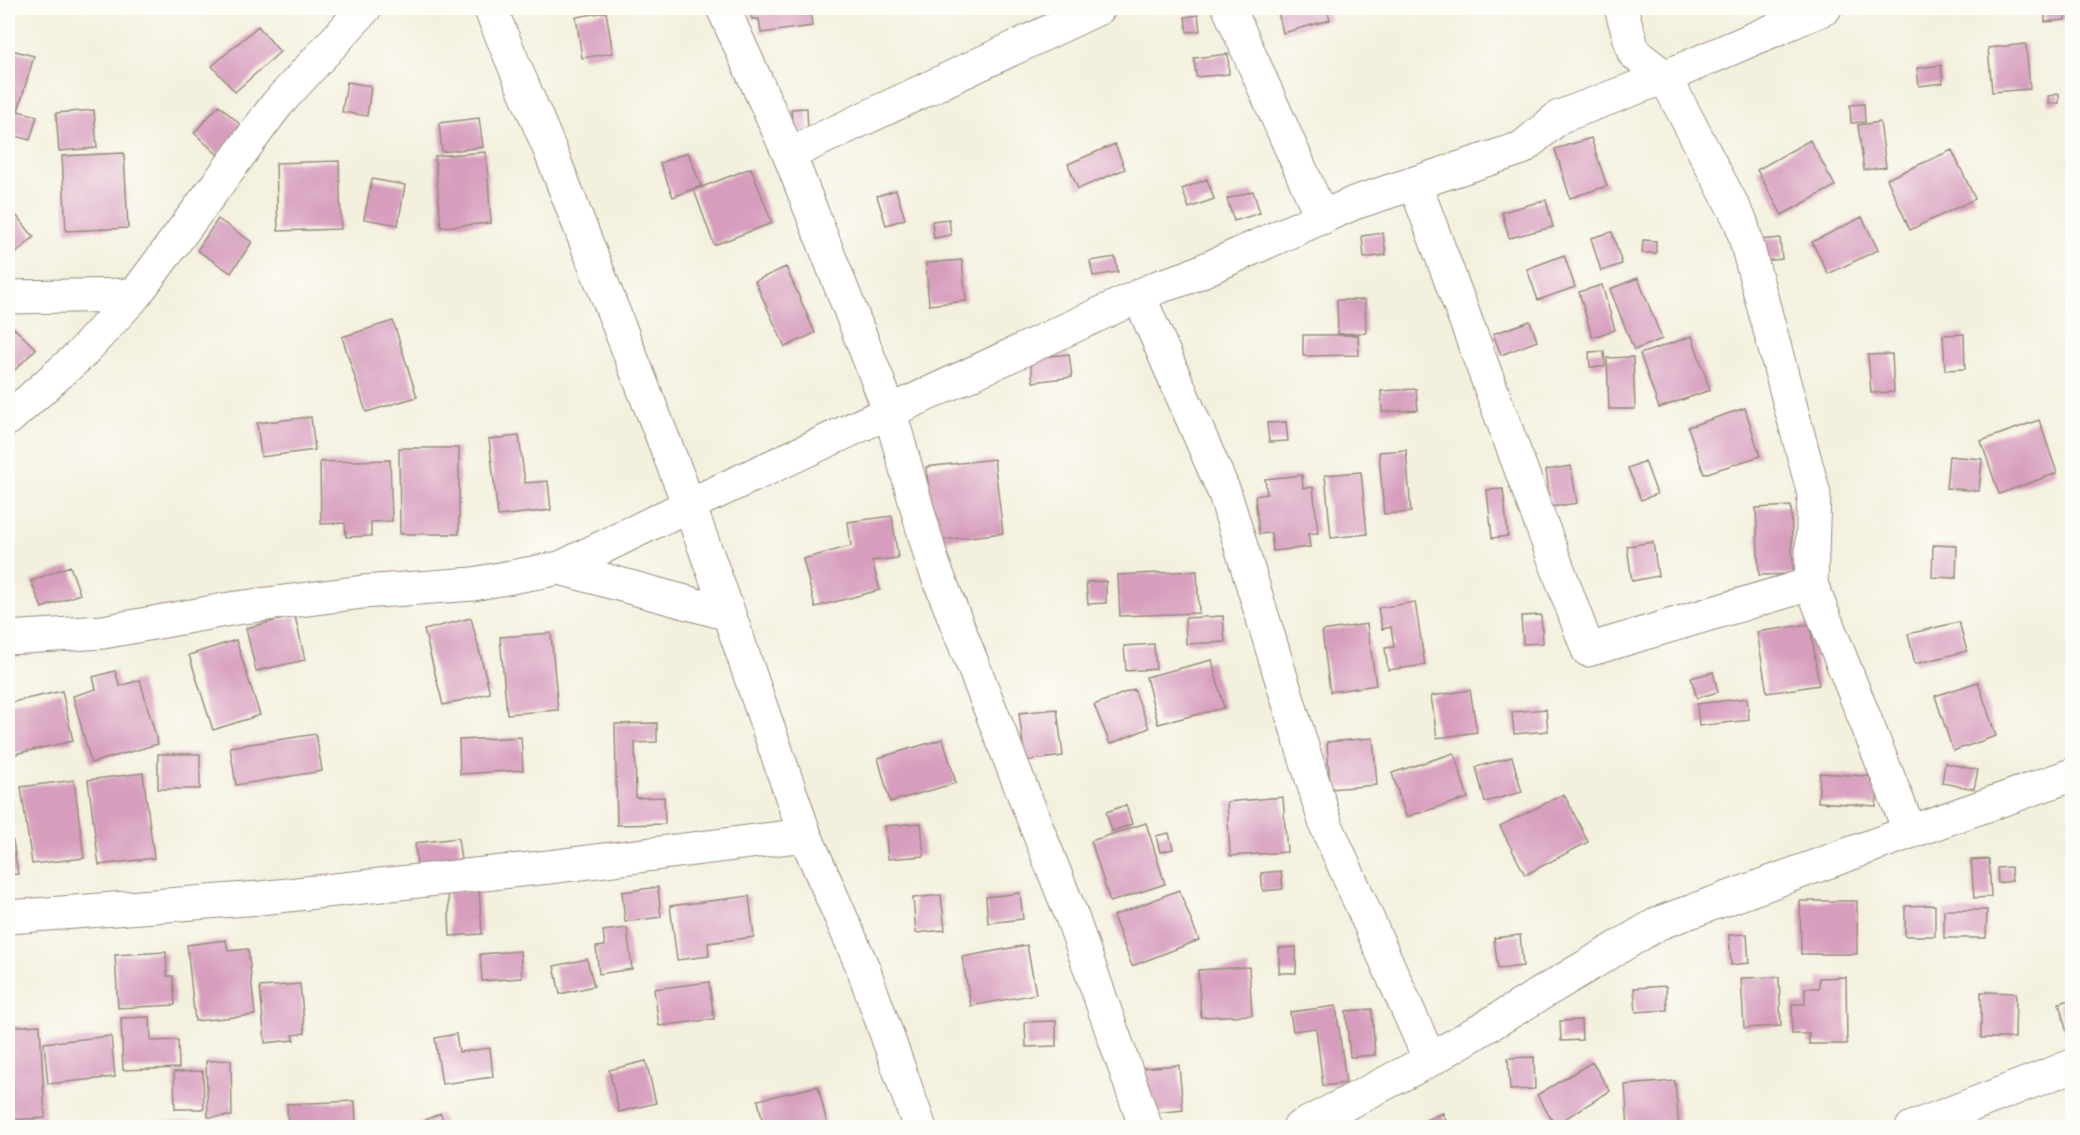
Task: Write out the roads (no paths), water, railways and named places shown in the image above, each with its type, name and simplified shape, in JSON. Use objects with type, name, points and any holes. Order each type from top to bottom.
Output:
[{"type":"street","points":[[8,419],[80,355],[135,295],[277,104],[365,8]]},
{"type":"street","points":[[490,8],[550,150],[689,505],[805,835],[863,968],[920,1128]]},
{"type":"street","points":[[723,8],[789,154],[890,412],[932,561],[1072,917],[1146,1128]]},
{"type":"street","points":[[789,154],[1099,8]]},
{"type":"street","points":[[1229,8],[1322,218]]},
{"type":"street","points":[[1622,8],[1634,54],[1665,77],[1741,222],[1814,494],[1811,584],[1910,832]]},
{"type":"street","points":[[8,638],[103,632],[237,608],[363,592],[473,584],[560,568],[689,505],[1139,296],[1186,278],[1354,203],[1522,148],[1559,117],[1665,77],[1825,8]]},
{"type":"street","points":[[1415,184],[1588,650],[1811,584]]},
{"type":"street","points":[[8,297],[135,295]]},
{"type":"street","points":[[1139,296],[1225,494],[1326,825],[1430,1060]]},
{"type":"street","points":[[560,568],[729,614]]},
{"type":"street","points":[[1299,1128],[1430,1060],[1659,923],[2073,775]]},
{"type":"street","points":[[8,916],[260,898],[549,867],[805,835]]},
{"type":"street","points":[[1912,1128],[2073,1066]]}]
